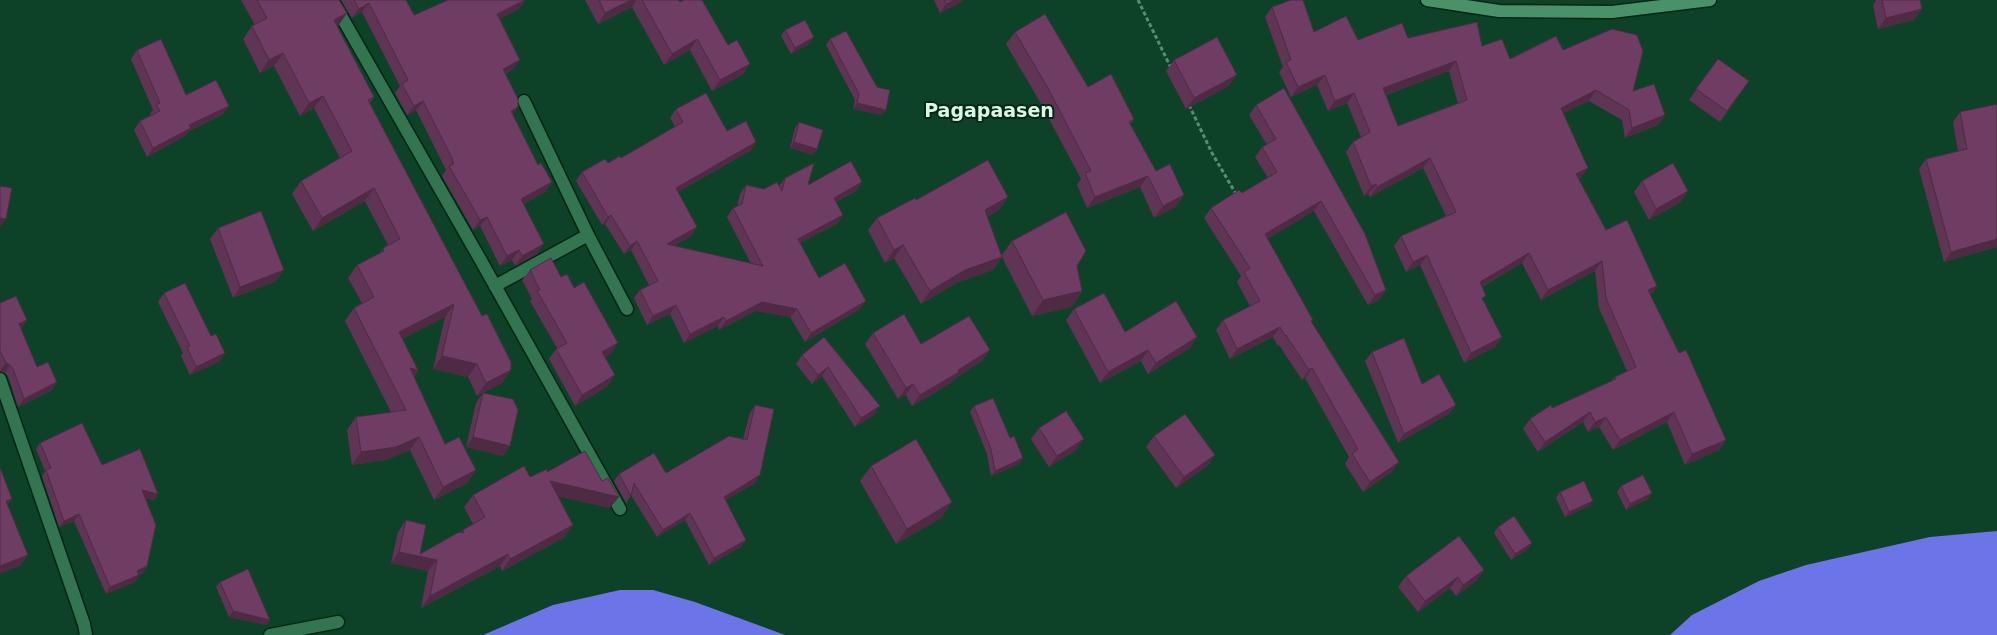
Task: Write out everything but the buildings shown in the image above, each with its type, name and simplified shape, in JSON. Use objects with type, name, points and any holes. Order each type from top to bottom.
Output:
[{"type":"main road","points":[[1427,0],[1499,11],[1612,12],[1710,0]]},
{"type":"street","points":[[332,0],[620,509]]},
{"type":"street","points":[[524,100],[588,235],[627,309]]},
{"type":"street","points":[[495,286],[588,235]]},
{"type":"street","points":[[0,379],[84,624],[86,635]]},
{"type":"street","points":[[270,635],[338,622]]},
{"type":"path","points":[[1138,0],[1175,76]]},
{"type":"path","points":[[1187,102],[1212,153],[1237,195]]},
{"type":"shaded area","points":[[1997,531],[1997,635],[1670,635],[1692,615],[1759,581],[1806,565],[1930,537]]},
{"type":"shaded area","points":[[620,590],[653,590],[695,602],[785,635],[483,635],[553,605]]},
{"type":"district","name":"Pagapaasen","points":[[989,110]]}]
